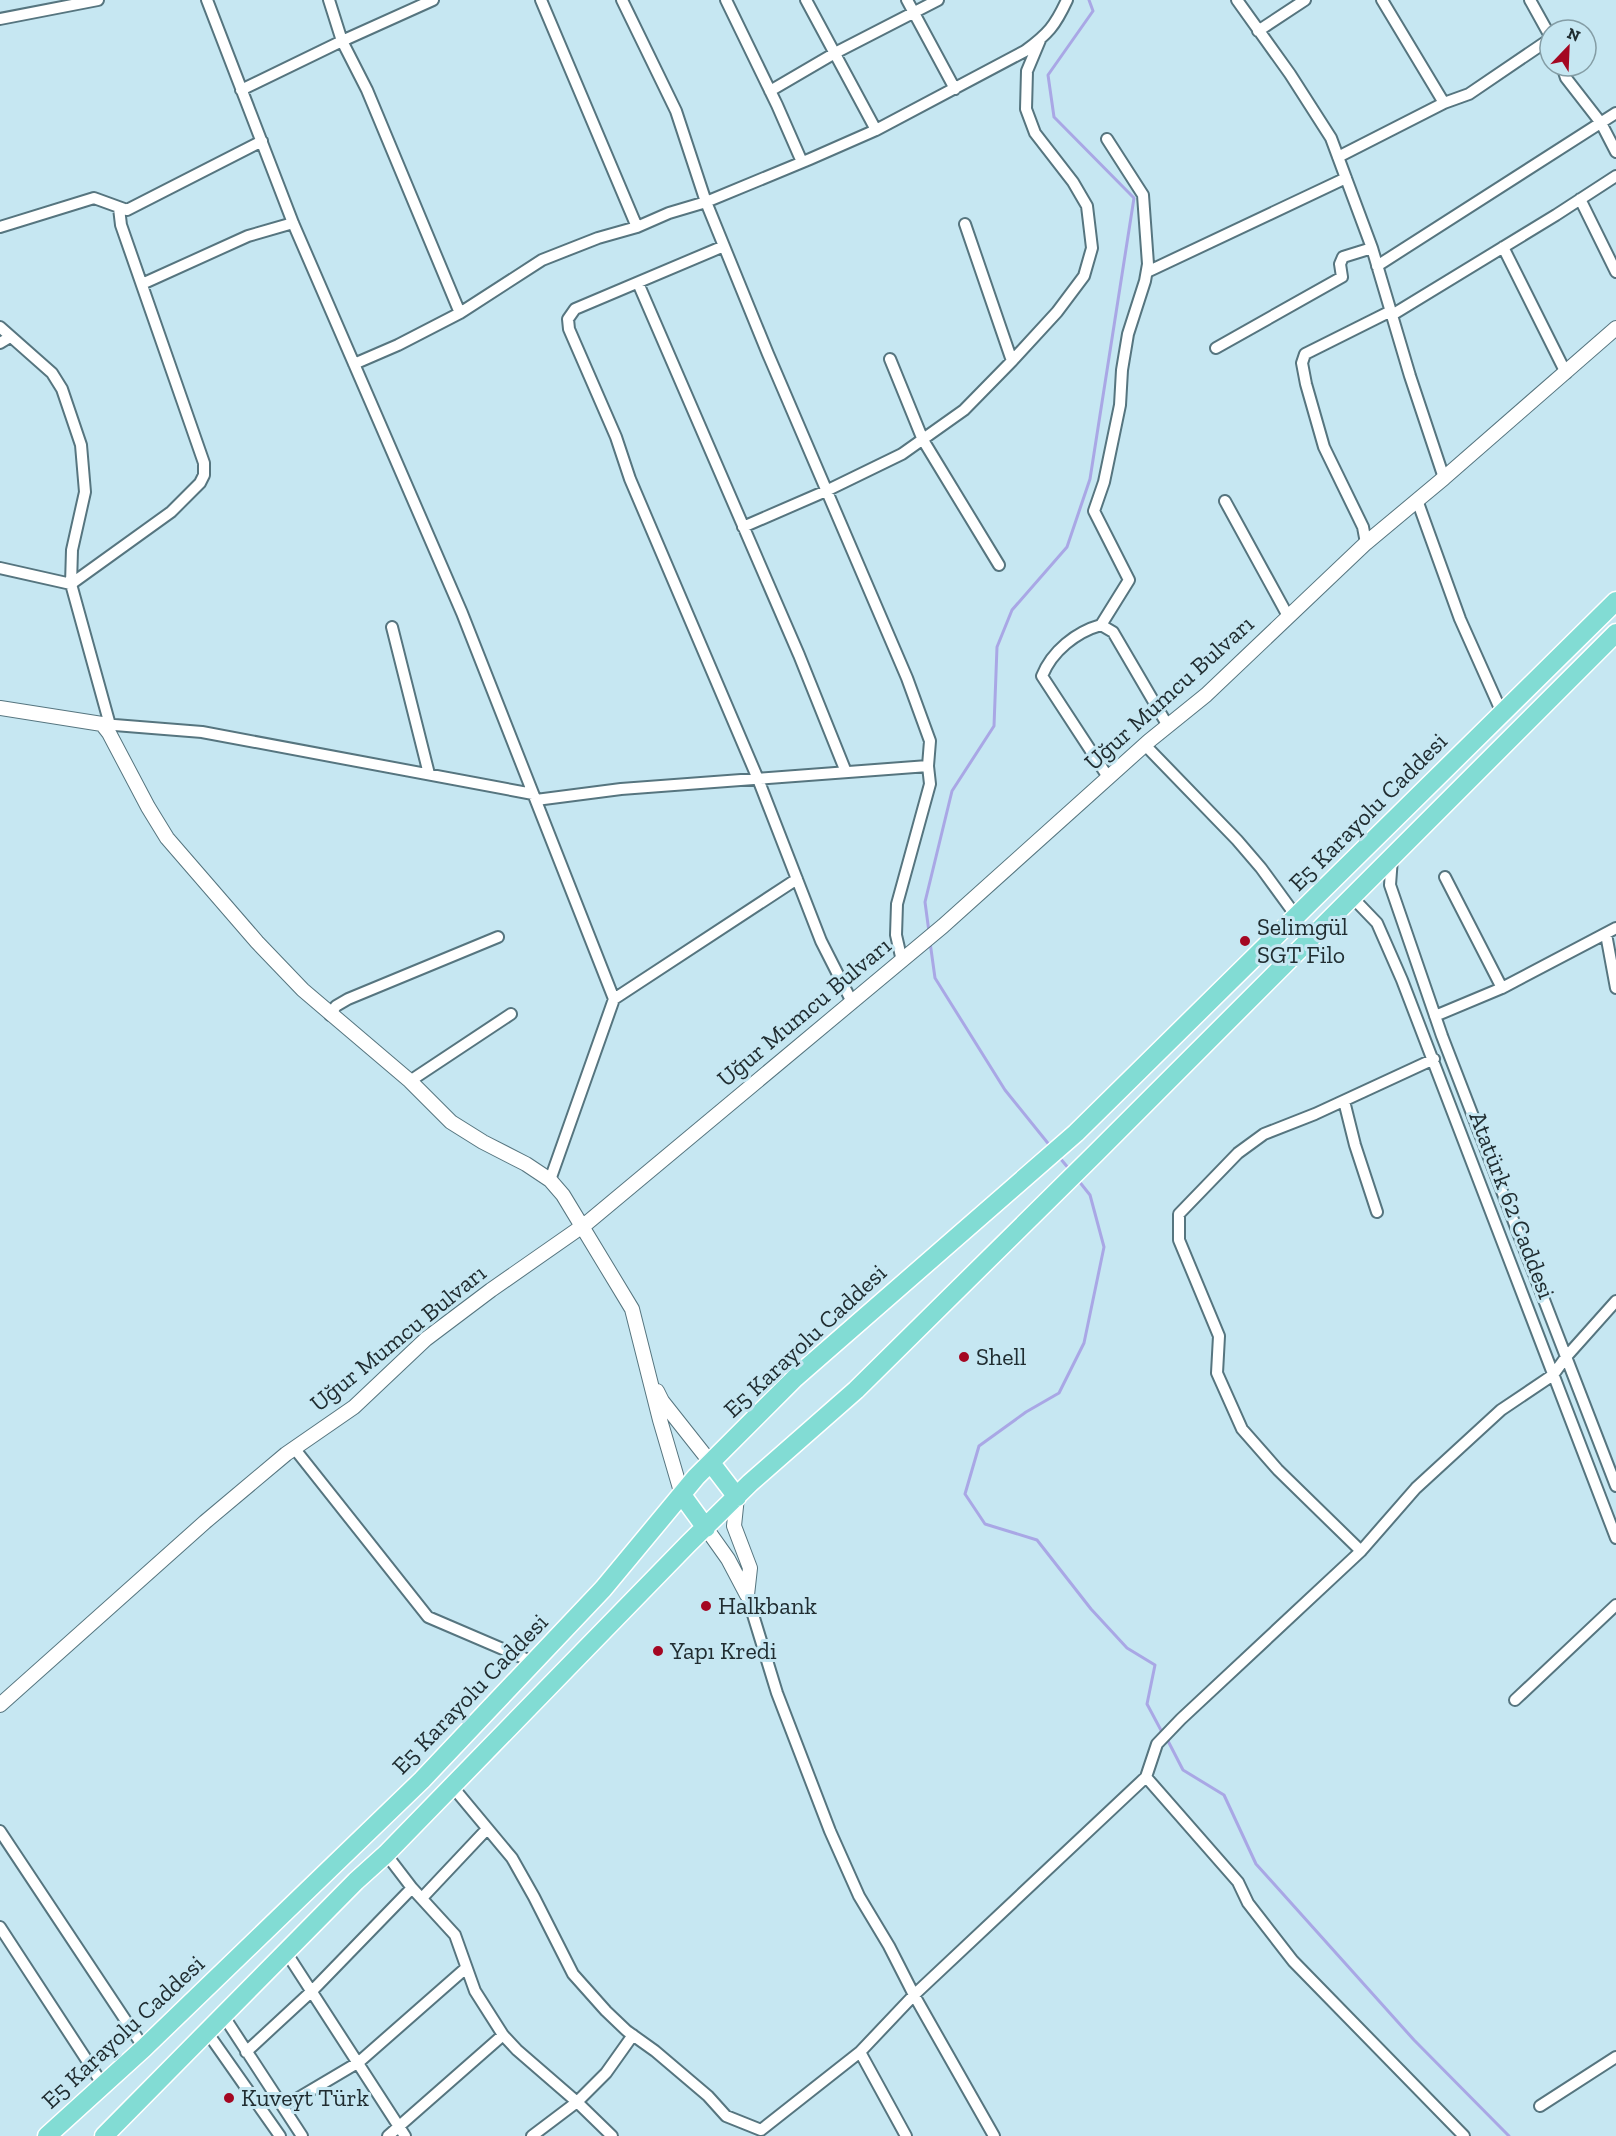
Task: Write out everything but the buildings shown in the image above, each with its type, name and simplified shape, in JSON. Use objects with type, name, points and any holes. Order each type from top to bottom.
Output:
[{"type":"highway","name":"E5 Karayolu Caddesi","points":[[47,2136],[144,2048],[422,1780],[603,1589],[711,1462],[795,1378],[1076,1133],[1616,601]]},
{"type":"highway","name":"E5 Karayolu Caddesi","points":[[104,2136],[356,1881],[386,1854],[705,1528],[856,1390],[1616,633]]},
{"type":"highway","points":[[711,1462],[737,1497]]},
{"type":"highway","points":[[682,1495],[705,1528]]},
{"type":"street","points":[[0,20],[98,0]]},
{"type":"street","points":[[207,0],[293,223],[462,613],[614,999]]},
{"type":"street","points":[[329,0],[342,41],[367,90],[460,313]]},
{"type":"street","points":[[242,90],[433,0]]},
{"type":"street","points":[[541,0],[637,227]]},
{"type":"street","points":[[622,0],[676,111],[706,202],[826,492],[911,688],[930,741],[928,766],[930,784],[897,904],[896,935],[902,961]]},
{"type":"street","points":[[726,0],[771,91],[802,162]]},
{"type":"street","points":[[806,0],[876,130]]},
{"type":"street","points":[[907,0],[955,89]]},
{"type":"street","points":[[771,91],[834,53],[938,0]]},
{"type":"street","points":[[354,364],[398,345],[460,313],[542,260],[598,238],[637,227],[669,213],[706,202],[876,130],[1025,51],[1040,40],[1057,22],[1067,0]]},
{"type":"street","points":[[1238,0],[1331,138],[1372,248],[1444,478]]},
{"type":"street","points":[[1258,31],[1305,0]]},
{"type":"street","points":[[1382,0],[1444,103]]},
{"type":"street","points":[[1530,0],[1539,18]]},
{"type":"street","points":[[743,527],[826,492],[902,454],[964,410],[1057,312],[1084,276],[1092,248],[1087,206],[1073,182],[1035,133],[1026,110],[1027,71],[1040,40]]},
{"type":"street","points":[[1338,157],[1444,103],[1469,94],[1538,46]]},
{"type":"street","points":[[1566,78],[1601,123],[1616,152]]},
{"type":"street","points":[[1377,266],[1616,113]]},
{"type":"street","points":[[1107,139],[1143,195],[1147,228],[1147,272],[1128,334],[1122,370],[1120,405],[1104,482],[1094,511],[1129,580],[1101,625],[1085,629],[1062,647],[1047,664],[1042,676],[1108,777]]},
{"type":"street","points":[[0,227],[94,198],[127,210],[262,141]]},
{"type":"street","points":[[1366,543],[1363,527],[1324,447],[1305,384],[1302,363],[1305,354],[1391,313],[1503,247],[1616,176]]},
{"type":"street","points":[[1147,272],[1346,178]]},
{"type":"street","points":[[1580,199],[1616,272]]},
{"type":"street","points":[[0,568],[71,584],[171,512],[200,483],[204,475],[204,463],[121,225],[119,208]]},
{"type":"street","points":[[142,284],[248,236],[293,223]]},
{"type":"street","points":[[965,224],[1012,362]]},
{"type":"street","points":[[724,246],[575,309],[568,319],[569,329],[758,780],[822,941],[852,1002]]},
{"type":"street","points":[[1503,247],[1566,373]]},
{"type":"street","points":[[1216,348],[1342,277],[1340,264],[1343,257],[1372,248]]},
{"type":"street","points":[[638,283],[794,644],[846,772]]},
{"type":"street","points":[[0,327],[52,373],[62,389],[81,446],[85,492],[72,550],[71,584],[106,725],[148,807],[167,838],[257,942],[330,1015],[410,1081],[451,1122],[483,1143],[526,1164],[550,1180],[563,1195],[632,1309],[682,1495]]},
{"type":"street","name":"Uğur Mumcu Bulvarı","points":[[0,1705],[205,1522],[294,1448],[354,1407],[426,1339],[582,1226],[902,961],[1108,777],[1206,695],[1366,543],[1616,328]]},
{"type":"street","points":[[0,343],[10,337]]},
{"type":"street","points":[[890,358],[923,440],[999,566]]},
{"type":"street","points":[[1417,500],[1460,620],[1502,713]]},
{"type":"street","points":[[1225,501],[1288,616]]},
{"type":"street","points":[[1101,625],[1113,632],[1168,726]]},
{"type":"street","points":[[392,627],[429,774]]},
{"type":"street","points":[[0,708],[106,725],[202,732],[429,774],[535,797],[928,766]]},
{"type":"street","points":[[1145,745],[1261,868],[1296,916]]},
{"type":"street","name":"Atatürk 62 Caddesi","points":[[1392,857],[1390,885],[1435,1016],[1616,1486]]},
{"type":"street","points":[[1445,877],[1502,988]]},
{"type":"street","points":[[550,1180],[614,999],[798,879]]},
{"type":"street","name":"Atatürk 62 Caddesi","points":[[1352,897],[1377,923],[1434,1059],[1616,1538]]},
{"type":"street","points":[[1435,1016],[1502,988],[1616,928]]},
{"type":"street","points":[[1606,934],[1616,988]]},
{"type":"street","points":[[330,1015],[336,1006],[348,999],[498,937]]},
{"type":"street","points":[[410,1081],[511,1014]]},
{"type":"street","points":[[1361,1551],[1278,1470],[1242,1429],[1217,1373],[1219,1336],[1179,1240],[1179,1214],[1238,1153],[1264,1134],[1315,1114],[1434,1059]]},
{"type":"street","points":[[1344,1101],[1355,1145],[1377,1212]]},
{"type":"street","points":[[452,1786],[512,1858],[573,1974],[606,2011],[708,2096],[726,2115],[762,2133],[860,2052],[915,1995],[1146,1777],[1157,1744],[1181,1719],[1361,1551],[1416,1488],[1501,1410],[1553,1375],[1616,1301]]},
{"type":"street","points":[[645,1364],[662,1401],[711,1462]]},
{"type":"street","points":[[294,1448],[428,1617],[533,1662]]},
{"type":"street","points":[[737,1497],[734,1526],[750,1568],[747,1595]]},
{"type":"street","points":[[705,1528],[728,1559],[747,1595],[777,1693],[830,1831],[859,1896],[994,2136]]},
{"type":"street","points":[[1515,1700],[1616,1605]]},
{"type":"street","points":[[1146,1777],[1238,1882],[1248,1903],[1293,1961],[1464,2136]]},
{"type":"street","points":[[422,1898],[487,1829]]},
{"type":"street","points":[[0,1831],[144,2048]]},
{"type":"street","points":[[386,1854],[455,1935],[475,1990],[503,2035],[612,2136]]},
{"type":"street","points":[[246,2052],[312,1991],[412,1887]]},
{"type":"street","points":[[0,1927],[103,2085]]},
{"type":"street","points":[[286,1952],[402,2131]]},
{"type":"street","points":[[283,2108],[358,2062],[466,1968]]},
{"type":"street","points":[[223,2015],[302,2136]]},
{"type":"street","points":[[207,2032],[280,2136]]},
{"type":"street","points":[[388,2136],[402,2131],[503,2035]]},
{"type":"street","points":[[532,2136],[577,2102],[606,2073],[633,2035]]},
{"type":"street","points":[[860,2052],[906,2136]]},
{"type":"street","points":[[1540,2106],[1616,2057]]},
{"type":"waterway","points":[[929,932],[925,902],[952,791],[994,726],[997,647],[1012,610],[1067,547],[1090,479],[1134,198],[1054,117],[1048,75],[1093,11],[1089,0]]},
{"type":"waterway","points":[[930,942],[935,978],[1005,1090],[1051,1147]]},
{"type":"waterway","points":[[1059,1157],[1070,1170]]},
{"type":"waterway","points":[[1078,1180],[1090,1195],[1104,1247],[1084,1343],[1059,1393],[1026,1412],[979,1446],[965,1494],[985,1524],[1037,1540],[1091,1609],[1127,1648],[1155,1665],[1147,1704],[1163,1734]]},
{"type":"waterway","points":[[1167,1739],[1183,1770],[1224,1795],[1256,1864],[1414,2040],[1509,2136]]},
{"type":"place","name":"Selimgül SGT Filo","points":[[1245,941]]},
{"type":"place","name":"Shell","points":[[964,1357]]},
{"type":"place","name":"Halkbank","points":[[706,1606]]},
{"type":"place","name":"Yapı Kredi","points":[[658,1651]]},
{"type":"place","name":"Kuveyt Türk","points":[[229,2098]]}]
